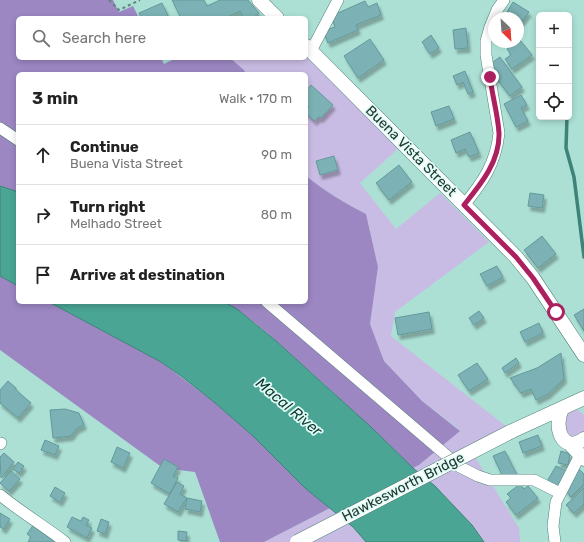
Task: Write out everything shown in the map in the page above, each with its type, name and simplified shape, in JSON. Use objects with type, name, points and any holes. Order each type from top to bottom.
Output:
[{"type":"main road","points":[[259,0],[275,16]]},
{"type":"main road","name":"Buena Vista Street","points":[[308,48],[498,238],[529,272],[584,355]]},
{"type":"main road","name":"Hawkesworth Bridge","points":[[297,542],[510,432],[583,399]]},
{"type":"main road","points":[[562,409],[558,420],[558,432],[582,457]]},
{"type":"main road","points":[[569,443],[581,442],[584,439]]},
{"type":"street","points":[[308,48],[338,0]]},
{"type":"street","points":[[464,205],[487,174],[498,144],[499,133],[486,55],[486,41],[490,27],[504,0]]},
{"type":"street","points":[[0,128],[16,139]]},
{"type":"street","points":[[269,304],[460,467],[490,480],[534,480],[560,493]]},
{"type":"street","points":[[555,542],[553,526],[554,511],[560,493],[582,457]]},
{"type":"street","points":[[0,495],[20,511],[47,528],[65,542]]},
{"type":"path","points":[[109,0],[119,10],[140,0]]},
{"type":"shaded area","points":[[0,0],[113,0],[119,12],[133,6],[138,16],[16,16],[16,60],[162,60],[164,64],[172,60],[232,60],[245,72],[16,72],[16,191],[0,186]]},
{"type":"shaded area","points":[[308,56],[398,149],[360,183],[396,229],[440,193],[489,242],[395,312],[391,336],[507,427],[475,457],[519,528],[520,542],[484,542],[451,503],[413,468],[419,465],[460,430],[422,401],[384,361],[370,324],[378,267],[366,214],[350,206],[308,178],[308,72],[245,72],[232,60],[308,60]]},
{"type":"shaded area","points":[[308,178],[350,206],[366,214],[378,267],[370,324],[384,361],[422,401],[460,431],[419,465],[413,468],[341,399],[271,336],[244,314],[227,304],[308,304]]},
{"type":"shaded area","points":[[0,276],[16,285],[16,304],[53,304],[161,362],[214,402],[253,436],[305,488],[330,508],[264,542],[220,542],[195,472],[163,468],[0,350]]},
{"type":"shaded area","points":[[573,409],[578,410],[584,415],[584,433],[569,439],[557,420]]},
{"type":"shaded area","points":[[330,508],[353,527],[366,542],[264,542]]},
{"type":"water","points":[[0,186],[16,191],[16,285],[0,276]]},
{"type":"water","name":"Macal River","points":[[53,304],[228,304],[237,309],[276,341],[371,427],[413,468],[435,486],[472,525],[484,542],[366,542],[353,527],[305,488],[253,436],[214,402],[161,362]]},
{"type":"building","points":[[172,0],[204,0],[207,6],[220,0],[248,0],[259,13],[255,16],[242,16],[240,11],[230,16],[180,16]]},
{"type":"building","points":[[365,1],[368,7],[377,3],[381,15],[356,25],[358,30],[328,43],[323,31],[335,27],[331,16]]},
{"type":"building","points":[[513,2],[529,12],[524,18],[524,12],[507,12]]},
{"type":"building","points":[[162,3],[168,16],[140,16],[139,13]]},
{"type":"building","points":[[466,28],[468,48],[455,49],[453,30]]},
{"type":"building","points":[[431,35],[439,48],[430,54],[422,42]]},
{"type":"building","points":[[370,39],[384,60],[358,78],[344,56]]},
{"type":"building","points":[[524,45],[532,55],[512,69],[505,59],[511,55],[507,49],[524,48]]},
{"type":"building","points":[[500,57],[522,87],[510,96],[487,66]]},
{"type":"building","points":[[465,71],[473,92],[468,94],[463,82],[457,85],[453,76]]},
{"type":"building","points":[[311,85],[333,105],[321,118],[319,117],[314,121],[308,115],[308,89]]},
{"type":"building","points":[[521,95],[527,105],[521,108],[528,121],[516,127],[504,104]]},
{"type":"building","points":[[449,106],[454,119],[436,126],[431,112]]},
{"type":"building","points":[[470,132],[479,153],[469,157],[465,149],[456,153],[451,140]]},
{"type":"building","points":[[334,156],[338,170],[320,175],[316,161]]},
{"type":"building","points":[[399,165],[412,182],[389,200],[376,183]]},
{"type":"building","points":[[530,193],[544,195],[542,208],[528,206]]},
{"type":"building","points":[[542,236],[556,254],[538,268],[524,250]]},
{"type":"building","points":[[497,266],[503,277],[487,286],[480,274]]},
{"type":"building","points":[[584,309],[584,331],[574,315]]},
{"type":"building","points":[[479,311],[484,318],[474,325],[469,318]]},
{"type":"building","points":[[429,312],[432,329],[398,335],[395,318]]},
{"type":"building","points":[[539,323],[543,333],[525,342],[520,332]]},
{"type":"building","points":[[561,353],[564,379],[548,394],[536,400],[531,389],[521,393],[510,378],[537,368]]},
{"type":"building","points":[[516,358],[519,363],[505,373],[502,368]]},
{"type":"building","points":[[477,363],[488,379],[469,391],[458,375]]},
{"type":"building","points":[[8,381],[31,403],[18,418],[0,403],[0,390]]},
{"type":"building","points":[[65,409],[79,413],[84,425],[76,429],[71,436],[53,438],[50,410]]},
{"type":"building","points":[[538,435],[542,446],[523,453],[519,442]]},
{"type":"building","points":[[45,440],[59,446],[55,455],[41,450]]},
{"type":"building","points":[[117,447],[130,453],[123,468],[111,462]]},
{"type":"building","points":[[505,451],[517,475],[502,475],[493,456]]},
{"type":"building","points":[[561,451],[570,454],[568,465],[558,463]]},
{"type":"building","points":[[4,453],[14,462],[1,478],[0,457]]},
{"type":"building","points":[[164,459],[178,467],[173,476],[178,478],[170,494],[151,483]]},
{"type":"building","points":[[18,462],[24,466],[19,473],[13,469]]},
{"type":"building","points":[[556,466],[567,471],[557,488],[546,483]]},
{"type":"building","points":[[578,468],[584,474],[584,484],[571,497],[564,488]]},
{"type":"building","points":[[11,471],[20,479],[9,491],[0,483]]},
{"type":"building","points":[[177,482],[184,486],[180,494],[187,498],[178,512],[164,504]]},
{"type":"building","points":[[520,484],[524,489],[528,486],[538,498],[516,515],[506,502],[511,498],[507,494]]},
{"type":"building","points":[[55,487],[65,493],[60,502],[50,496]]},
{"type":"building","points":[[584,488],[584,504],[574,513],[566,505]]},
{"type":"building","points":[[187,498],[202,501],[200,512],[185,509]]},
{"type":"building","points":[[0,513],[10,519],[4,529],[0,527]]},
{"type":"building","points":[[72,517],[81,521],[83,517],[89,520],[86,525],[92,528],[87,538],[67,527]]},
{"type":"building","points":[[101,519],[109,522],[105,534],[97,531]]},
{"type":"building","points":[[34,524],[59,542],[28,542],[31,537],[27,534]]},
{"type":"building","points":[[178,531],[187,532],[186,541],[178,540]]},
{"type":"waterway","points":[[567,120],[566,148],[574,177],[584,257]]},
{"type":"route","points":[[490,77],[499,133],[498,144],[487,174],[464,205],[494,233],[516,257],[533,278],[556,312]]}]
